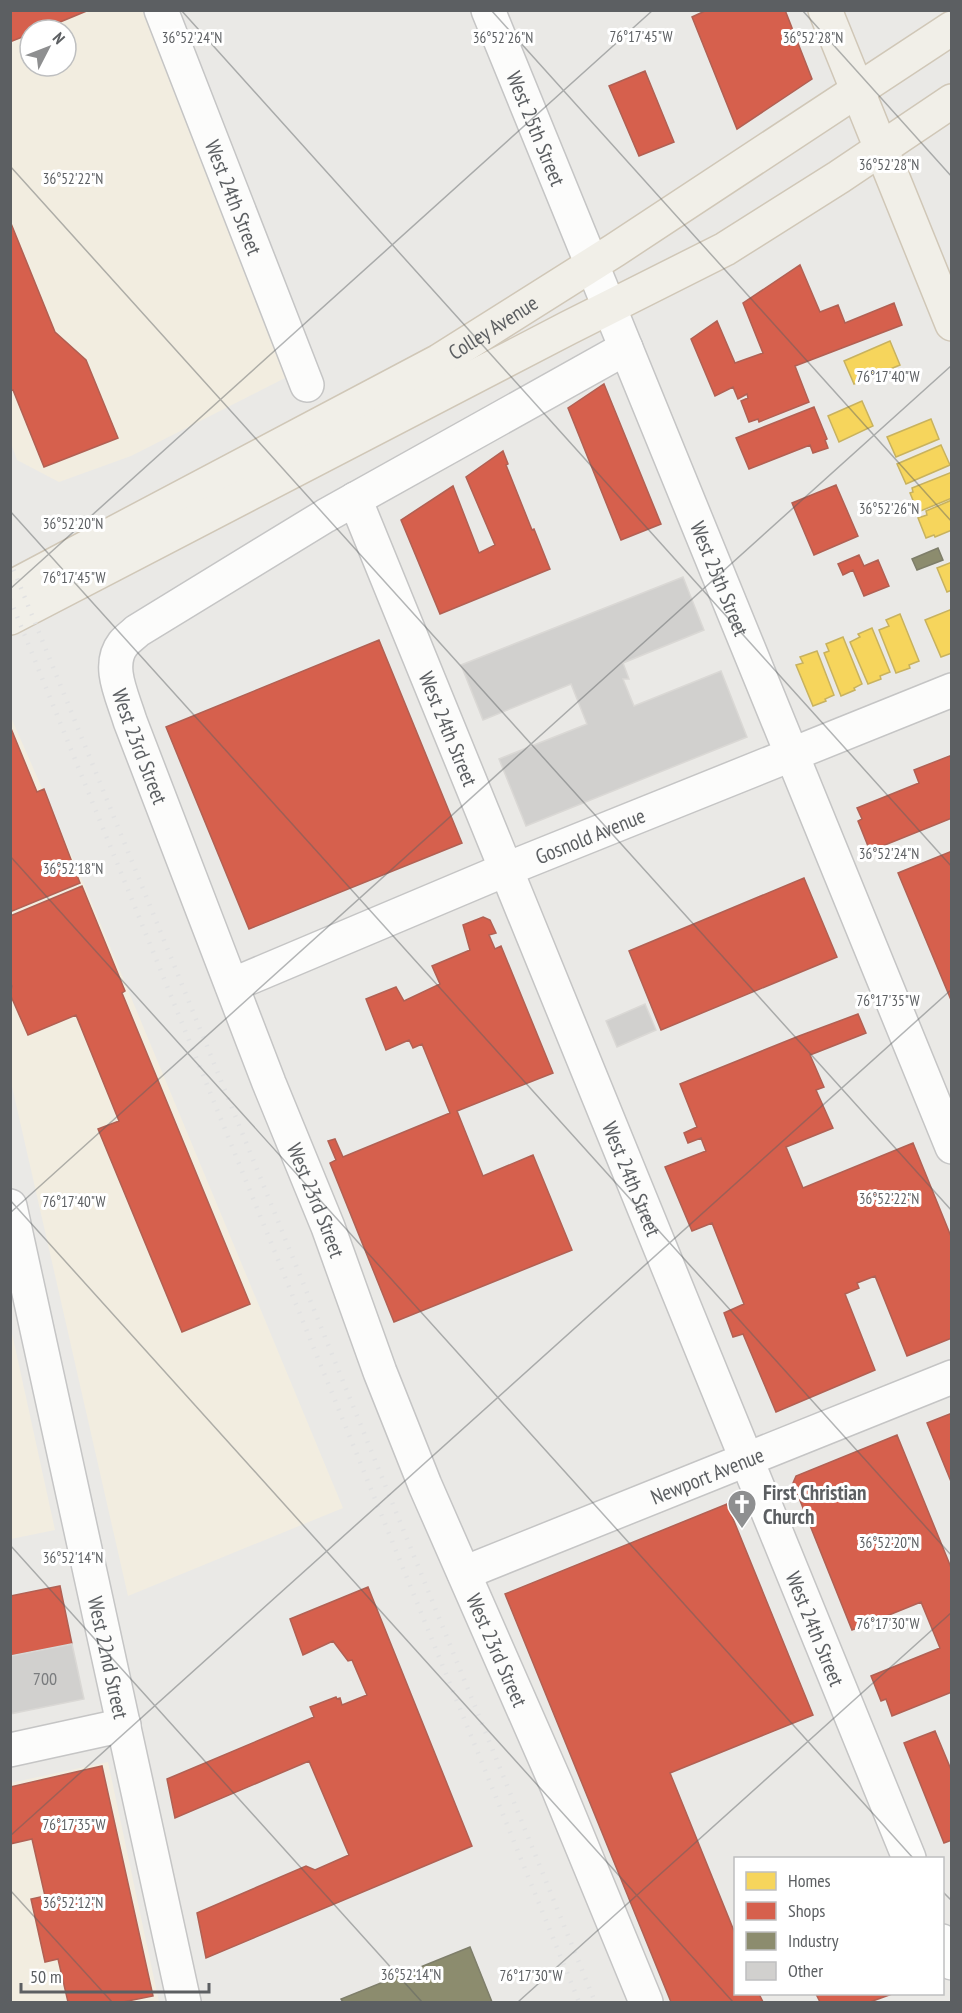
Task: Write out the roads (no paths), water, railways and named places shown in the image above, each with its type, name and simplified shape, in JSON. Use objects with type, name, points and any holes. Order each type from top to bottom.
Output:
[{"type":"main road","points":[[825,10],[951,324]]},
{"type":"main road","name":"Colley Avenue","points":[[10,588],[439,361],[592,265],[951,28]]},
{"type":"main road","name":"Colley Avenue","points":[[10,618],[742,240],[951,101]]},
{"type":"street","name":"West 24th Street","points":[[161,10],[307,385]]},
{"type":"street","name":"West 25th Street","points":[[488,10],[951,1147]]},
{"type":"street","name":"West 23rd Street","points":[[626,348],[316,521],[137,631],[123,643],[117,657],[115,673],[130,721],[274,1095],[328,1227],[380,1372],[425,1485],[557,1786],[646,2002]]},
{"type":"street","name":"West 24th Street","points":[[356,499],[909,1857]]},
{"type":"street","name":"Gosnold Avenue","points":[[232,985],[507,869],[951,690]]},
{"type":"street","name":"West 22nd Street","points":[[10,1206],[184,2002]]},
{"type":"street","name":"Newport Avenue","points":[[464,1573],[951,1377]]},
{"type":"street","points":[[10,1750],[124,1725]]},
{"type":"street","points":[[944,1946],[951,1963]]},
{"type":"railway","points":[[10,561],[595,2002]]},
{"type":"railway","points":[[10,599],[579,2002]]},
{"type":"place","name":"First Christian Church","points":[[742,1530]]}]
